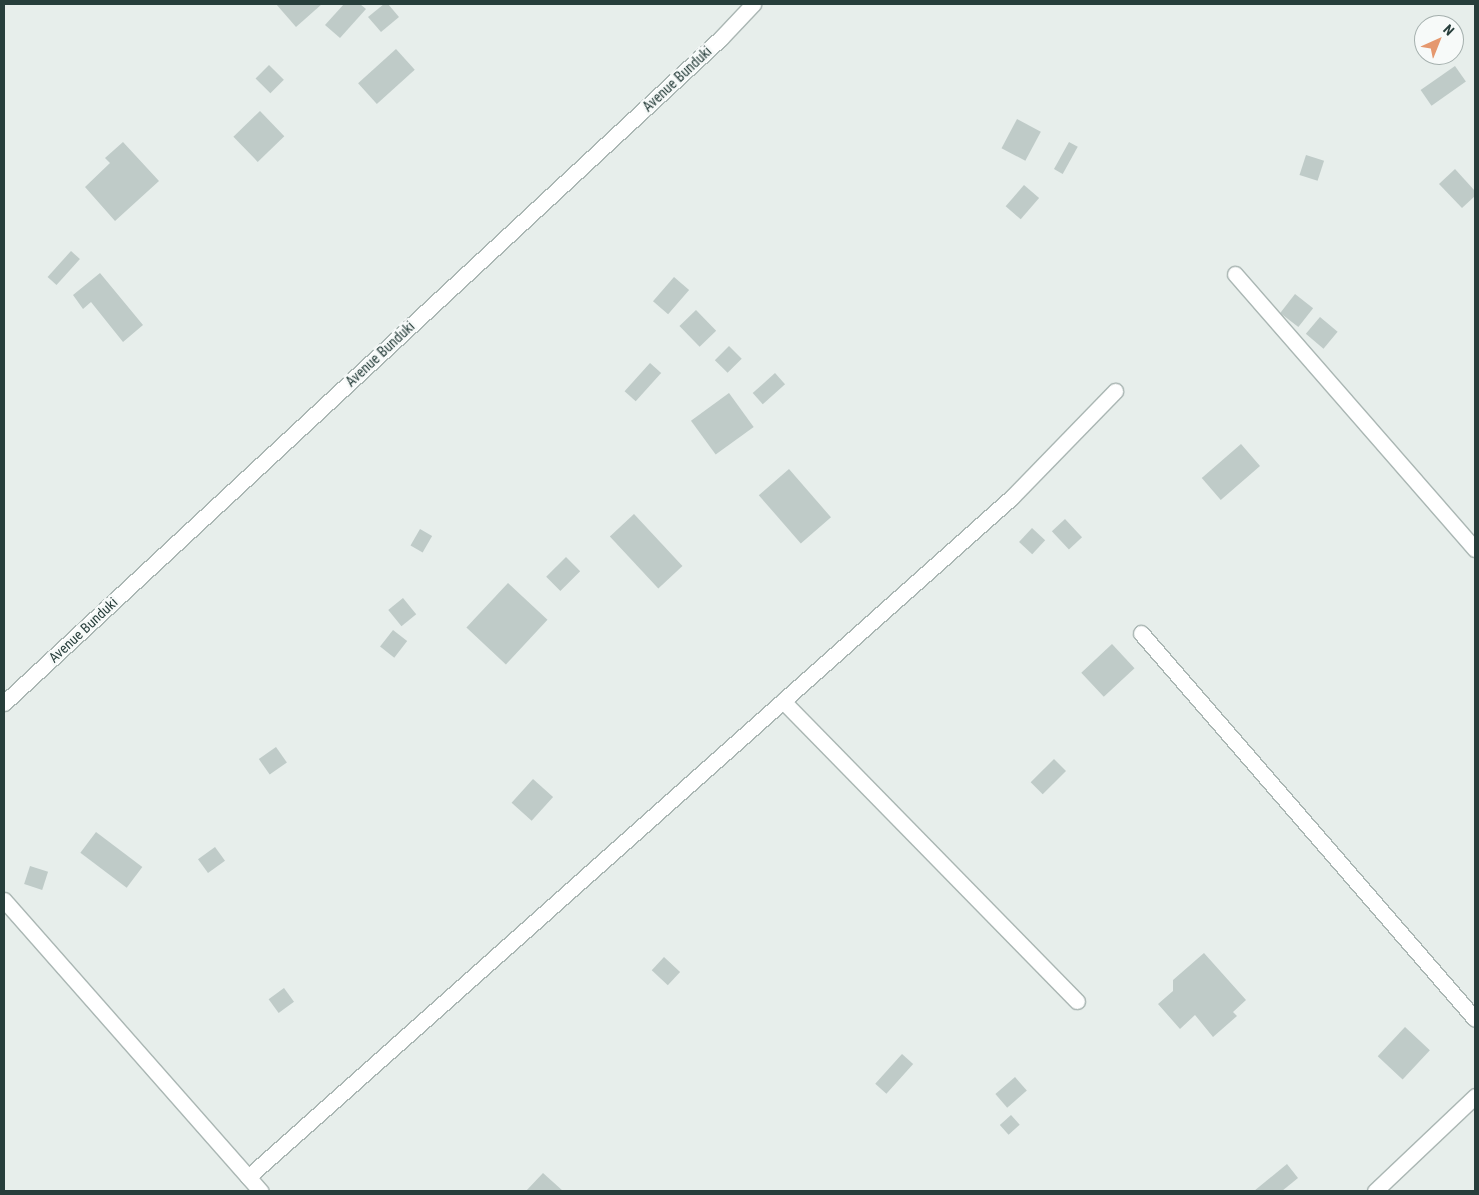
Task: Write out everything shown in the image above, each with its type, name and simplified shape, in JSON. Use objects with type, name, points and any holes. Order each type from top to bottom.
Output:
[{"type":"street","name":"Avenue Bunduki","points":[[4,702],[721,38],[753,4]]},
{"type":"street","points":[[1235,274],[1475,549]]},
{"type":"street","points":[[248,1177],[1012,497],[1116,391]]},
{"type":"street","points":[[1141,633],[1475,1018]]},
{"type":"street","points":[[782,701],[1076,1001]]},
{"type":"street","points":[[4,900],[261,1191]]},
{"type":"street","points":[[1376,1191],[1475,1096]]},
{"type":"building","points":[[276,4],[322,4],[296,27]]},
{"type":"building","points":[[344,4],[360,4],[366,9],[340,38],[325,25]]},
{"type":"building","points":[[384,4],[388,4],[399,17],[381,32],[368,17]]},
{"type":"building","points":[[396,49],[415,70],[377,104],[358,83]]},
{"type":"building","points":[[269,65],[284,80],[270,93],[256,78]]},
{"type":"building","points":[[1455,66],[1466,82],[1431,106],[1421,90]]},
{"type":"building","points":[[260,111],[284,136],[258,162],[233,137]]},
{"type":"building","points":[[1017,119],[1041,132],[1025,161],[1002,148]]},
{"type":"building","points":[[123,142],[159,181],[115,221],[85,187],[110,163],[105,158]]},
{"type":"building","points":[[1069,142],[1078,147],[1063,174],[1054,169]]},
{"type":"building","points":[[1306,155],[1324,161],[1318,181],[1300,175]]},
{"type":"building","points":[[1455,169],[1475,191],[1475,196],[1462,208],[1439,184]]},
{"type":"building","points":[[1024,185],[1039,198],[1021,219],[1006,206]]},
{"type":"building","points":[[71,251],[80,259],[56,285],[48,277]]},
{"type":"building","points":[[100,273],[143,325],[123,342],[91,302],[83,309],[73,295]]},
{"type":"building","points":[[674,277],[689,290],[668,314],[653,301]]},
{"type":"building","points":[[1295,294],[1313,308],[1298,327],[1280,313]]},
{"type":"building","points":[[696,310],[716,331],[700,347],[679,326]]},
{"type":"building","points":[[1320,317],[1338,332],[1323,349],[1306,334]]},
{"type":"building","points":[[729,346],[742,359],[728,373],[715,360]]},
{"type":"building","points":[[650,363],[661,373],[636,401],[625,391]]},
{"type":"building","points":[[775,373],[785,384],[763,404],[753,393]]},
{"type":"building","points":[[729,393],[754,427],[716,455],[691,421]]},
{"type":"building","points":[[1241,444],[1260,466],[1221,500],[1202,478]]},
{"type":"building","points":[[789,469],[831,517],[801,544],[759,495]]},
{"type":"building","points":[[634,514],[682,566],[658,588],[610,537]]},
{"type":"building","points":[[1065,519],[1082,537],[1069,550],[1052,531]]},
{"type":"building","points":[[1032,528],[1045,540],[1032,554],[1019,542]]},
{"type":"building","points":[[420,529],[432,536],[423,552],[410,545]]},
{"type":"building","points":[[566,557],[580,571],[560,591],[546,577]]},
{"type":"building","points":[[508,583],[547,620],[506,664],[466,628]]},
{"type":"building","points":[[403,598],[416,614],[401,626],[388,610]]},
{"type":"building","points":[[393,630],[407,641],[394,658],[380,647]]},
{"type":"building","points":[[1112,644],[1135,668],[1104,697],[1081,673]]},
{"type":"building","points":[[276,747],[287,763],[270,775],[259,759]]},
{"type":"building","points":[[1054,759],[1066,771],[1043,794],[1031,782]]},
{"type":"building","points":[[533,779],[553,797],[532,821],[512,803]]},
{"type":"building","points":[[96,832],[142,867],[127,888],[80,853]]},
{"type":"building","points":[[215,847],[225,861],[208,873],[198,859]]},
{"type":"building","points":[[30,866],[48,872],[42,890],[24,884]]},
{"type":"building","points":[[1204,953],[1246,1000],[1233,1012],[1237,1016],[1213,1037],[1195,1015],[1180,1029],[1158,1004],[1173,991],[1173,980]]},
{"type":"building","points":[[664,957],[680,972],[668,985],[652,970]]},
{"type":"building","points":[[284,988],[294,1002],[279,1013],[269,999]]},
{"type":"building","points":[[1405,1027],[1430,1050],[1403,1079],[1378,1056]]},
{"type":"building","points":[[902,1054],[913,1064],[886,1094],[875,1084]]},
{"type":"building","points":[[1015,1077],[1027,1091],[1007,1108],[995,1094]]},
{"type":"building","points":[[1011,1115],[1020,1125],[1009,1135],[1000,1125]]},
{"type":"building","points":[[1287,1164],[1298,1178],[1282,1191],[1254,1191]]},
{"type":"building","points":[[543,1173],[563,1191],[526,1191]]}]
